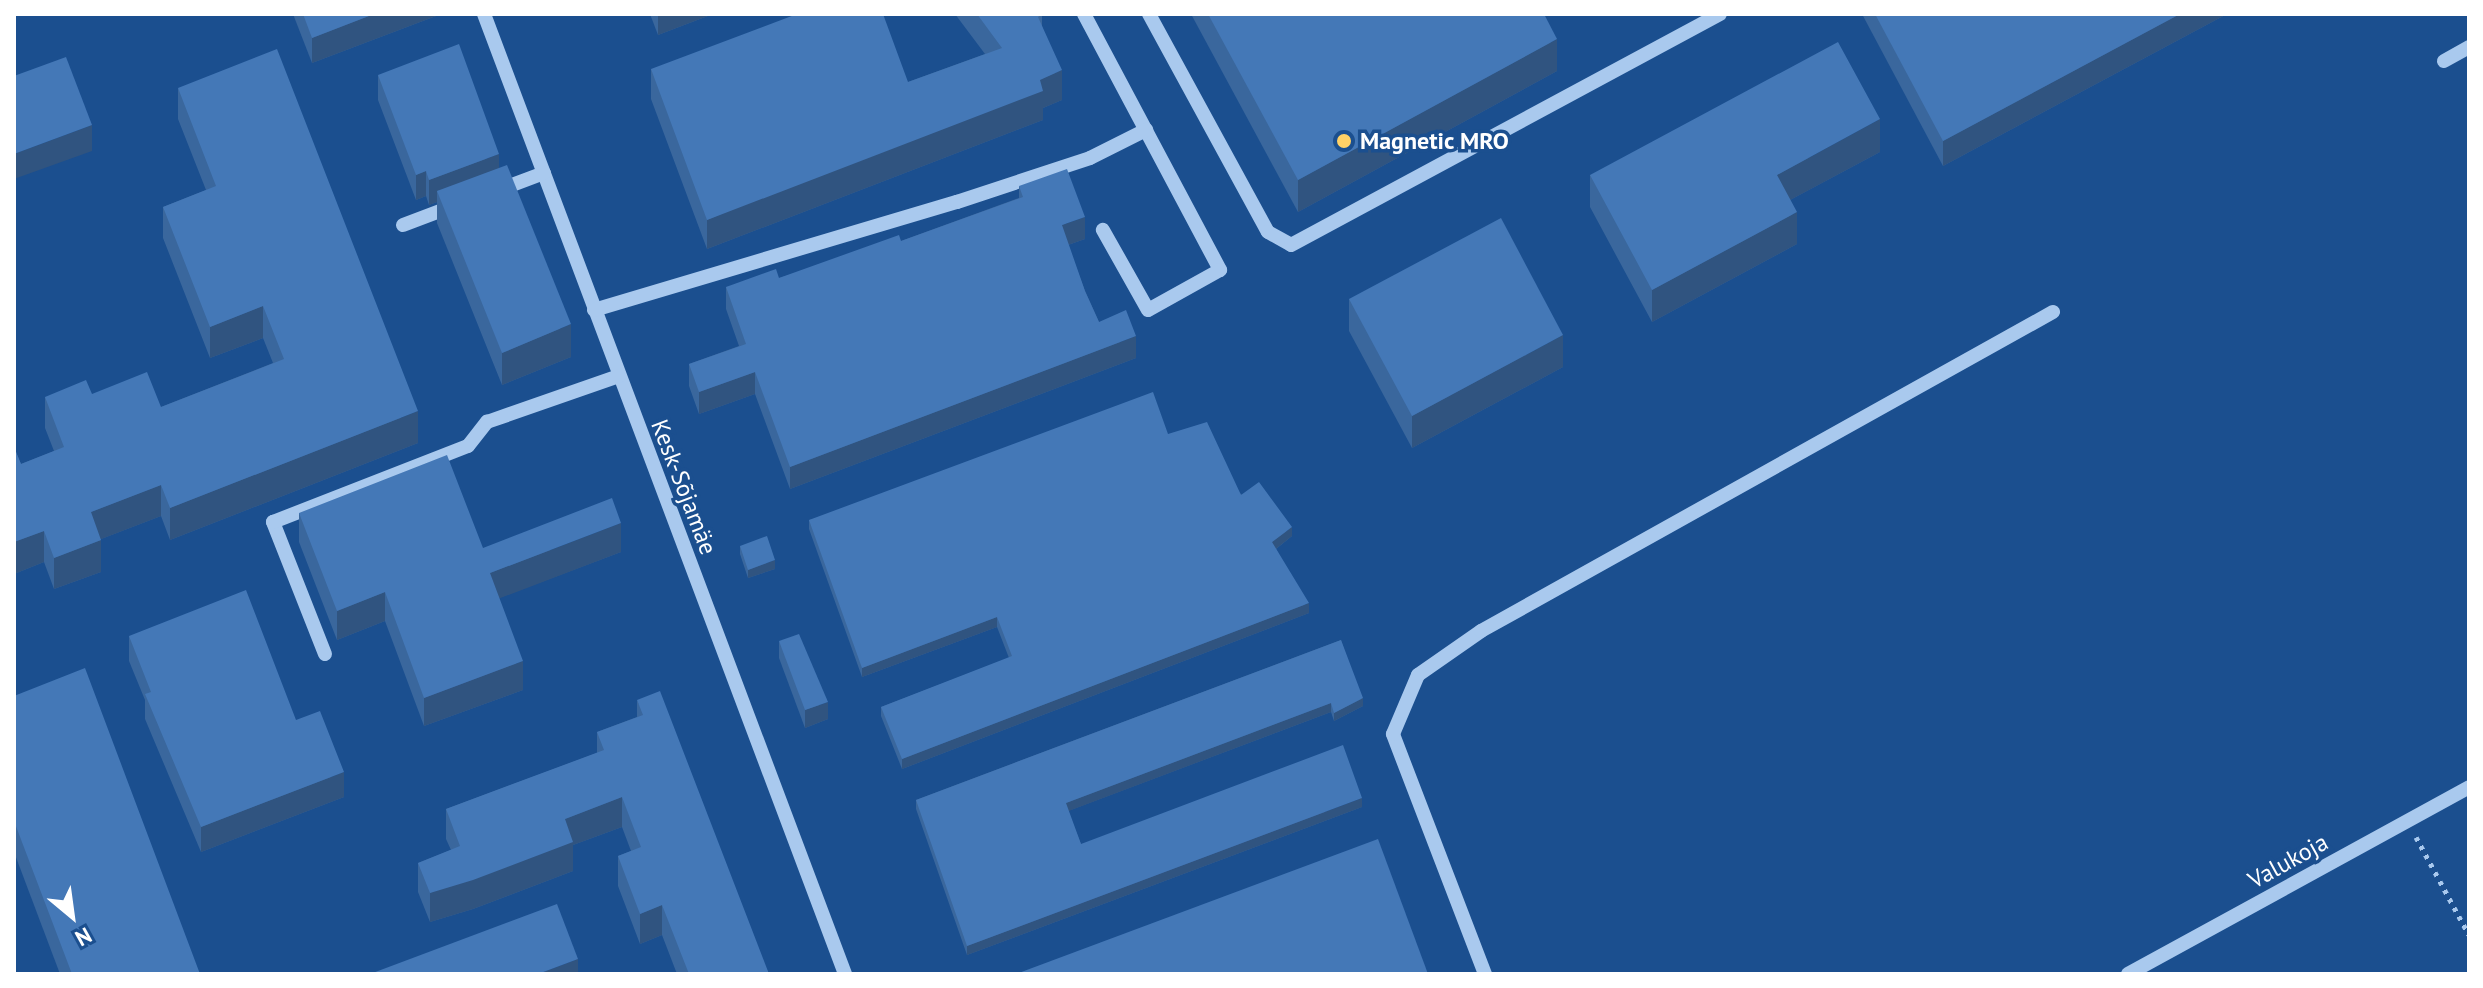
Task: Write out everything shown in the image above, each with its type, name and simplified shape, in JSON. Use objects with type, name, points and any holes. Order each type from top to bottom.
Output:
[{"type":"street","name":"Kesk-Sõjamäe","points":[[484,14],[845,974]]},
{"type":"street","points":[[1084,14],[1220,270],[1148,310],[1103,230]]},
{"type":"street","points":[[1149,14],[1268,232],[1291,245],[1720,14]]},
{"type":"street","points":[[2444,61],[2469,47]]},
{"type":"street","points":[[594,310],[957,202],[1097,156],[1146,130]]},
{"type":"street","points":[[485,195],[544,173]]},
{"type":"street","points":[[403,225],[470,200]]},
{"type":"street","points":[[1485,974],[1393,734],[1418,675],[1481,631],[2053,312]]},
{"type":"street","points":[[325,654],[273,522],[468,446],[487,422],[619,376]]},
{"type":"street","name":"Valukoja","points":[[2128,974],[2469,787]]},
{"type":"path","points":[[2416,836],[2469,935]]},
{"type":"building","points":[[303,14],[374,14],[312,38]]},
{"type":"building","points":[[797,14],[883,14],[908,82],[1002,48],[977,14],[1042,14],[1038,17],[1062,70],[1040,80],[1043,91],[707,220],[651,69]]},
{"type":"building","name":"Magnetic MRO","points":[[1208,14],[1544,14],[1557,39],[1298,180]]},
{"type":"building","points":[[1875,14],[2180,14],[1943,141]]},
{"type":"building","points":[[1838,42],[1880,119],[1777,175],[1797,212],[1652,290],[1590,175]]},
{"type":"building","points":[[459,44],[499,154],[429,180],[426,171],[416,175],[378,75]]},
{"type":"building","points":[[277,49],[418,411],[170,508],[161,485],[91,512],[101,540],[54,558],[44,531],[14,542],[14,447],[21,464],[64,447],[45,397],[86,380],[92,394],[147,372],[161,407],[284,359],[263,306],[210,327],[163,207],[216,186],[178,88]]},
{"type":"building","points":[[66,57],[92,125],[14,154],[14,76]]},
{"type":"building","points":[[507,165],[571,324],[502,353],[437,191]]},
{"type":"building","points":[[1067,169],[1085,217],[1062,225],[1085,291],[1099,322],[1126,310],[1136,336],[790,467],[755,372],[699,392],[689,364],[746,344],[726,287],[776,269],[779,278],[899,235],[901,241],[1023,197],[1019,186]]},
{"type":"building","points":[[1501,218],[1563,335],[1412,416],[1349,299]]},
{"type":"building","points":[[1153,392],[1168,434],[1207,422],[1241,495],[1259,482],[1292,527],[1272,542],[1309,603],[902,759],[881,707],[1012,656],[997,617],[862,668],[809,520]]},
{"type":"building","points":[[447,455],[483,548],[612,498],[621,523],[490,573],[523,661],[424,698],[385,592],[337,611],[299,513]]},
{"type":"building","points":[[767,536],[775,560],[748,570],[740,546]]},
{"type":"building","points":[[246,590],[296,720],[320,711],[344,772],[201,827],[145,694],[151,692],[129,636]]},
{"type":"building","points":[[799,634],[828,702],[805,710],[779,641]]},
{"type":"building","points":[[1341,640],[1363,698],[1334,713],[1331,703],[1066,803],[1081,844],[1343,745],[1362,798],[967,946],[916,800]]},
{"type":"building","points":[[85,668],[200,974],[72,974],[14,821],[14,696]]},
{"type":"building","points":[[660,691],[769,974],[689,974],[662,905],[640,914],[618,856],[641,847],[622,797],[565,819],[573,842],[430,893],[418,863],[460,846],[446,809],[604,750],[597,732],[643,715],[637,700]]},
{"type":"building","points":[[1378,839],[1428,974],[1016,974]]},
{"type":"building","points":[[557,904],[578,959],[538,974],[370,974]]},
{"type":"place","name":"Magnetic MRO","points":[[1344,141]]}]
